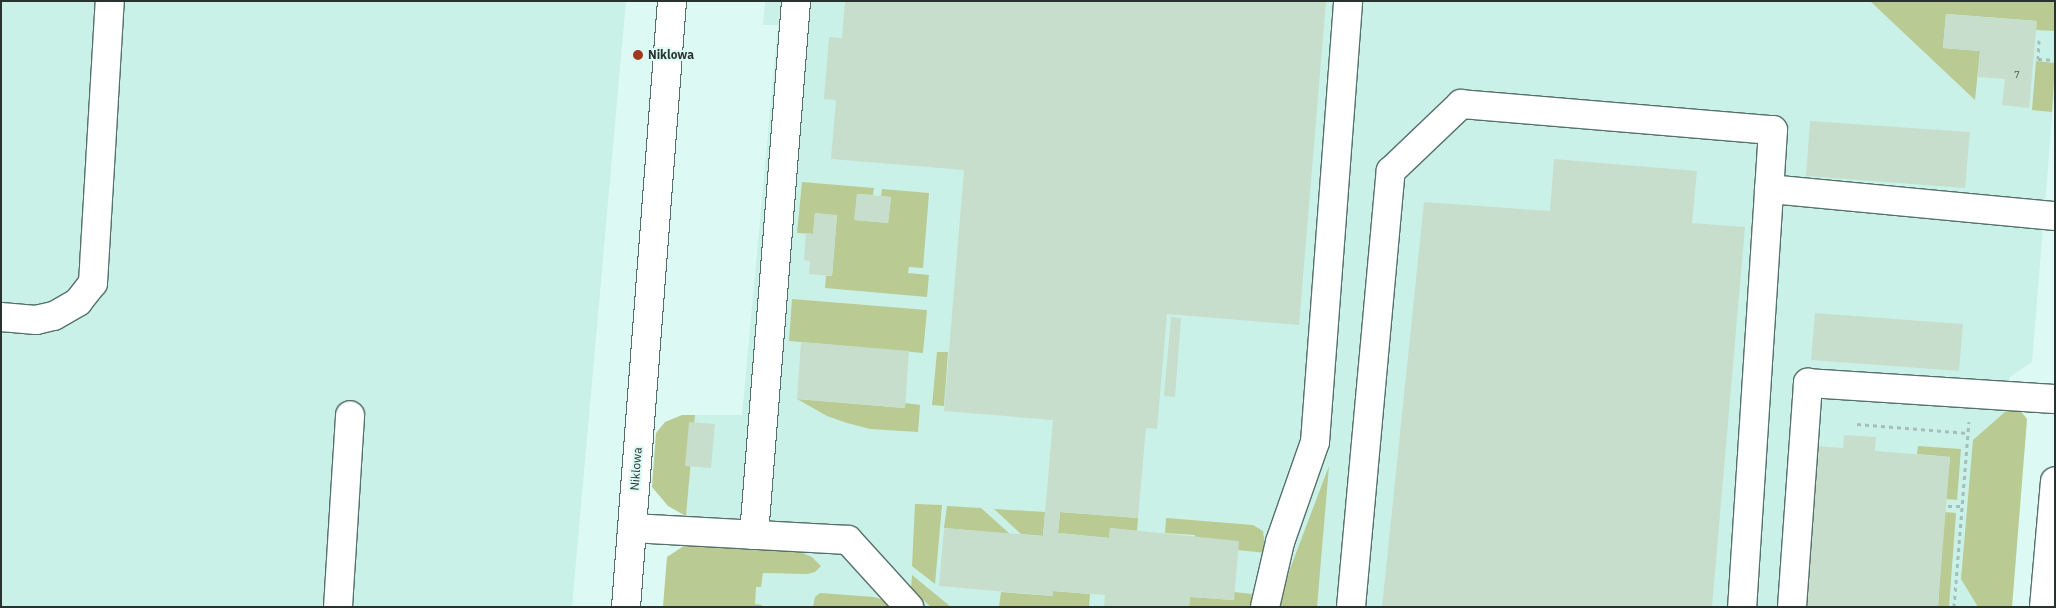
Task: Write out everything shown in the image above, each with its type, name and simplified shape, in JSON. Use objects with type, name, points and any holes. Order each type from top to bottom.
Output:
[{"type":"street","points":[[1,317],[36,320],[54,316],[78,302],[93,283],[110,1]]},
{"type":"street","name":"Niklowa","points":[[626,607],[672,1]]},
{"type":"street","points":[[754,534],[796,1]]},
{"type":"street","points":[[1265,607],[1280,542],[1315,442],[1348,1]]},
{"type":"street","points":[[1351,607],[1391,172],[1461,104],[1773,130],[1742,607]]},
{"type":"street","points":[[1769,189],[2055,216]]},
{"type":"street","points":[[1792,607],[1808,383],[2055,399]]},
{"type":"street","points":[[338,607],[350,415]]},
{"type":"street","points":[[2044,607],[2055,481]]},
{"type":"street","points":[[632,528],[848,540],[909,607]]},
{"type":"path","points":[[2039,40],[2038,59],[2055,60]]},
{"type":"path","points":[[1954,607],[1971,394]]},
{"type":"path","points":[[1857,424],[1968,433]]},
{"type":"path","points":[[1948,506],[1963,506]]},
{"type":"shaded area","points":[[1,1],[626,1],[572,607],[1,607]]},
{"type":"shaded area","points":[[765,1],[2055,1],[2055,82],[2032,362],[2010,377],[2006,411],[2018,408],[2027,419],[2012,607],[663,607],[667,557],[683,546],[695,415],[742,415],[778,25],[763,25]]},
{"type":"green space","points":[[1870,1],[2055,1],[2055,31],[2036,30],[2036,21],[1946,14],[1943,48],[1980,51],[1975,100]]},
{"type":"green space","points":[[2036,61],[2055,63],[2052,112],[2032,110]]},
{"type":"green space","points":[[802,182],[874,188],[873,195],[857,194],[855,220],[888,223],[891,197],[881,196],[882,189],[929,193],[923,268],[909,267],[908,273],[929,275],[927,297],[825,288],[826,276],[832,276],[837,216],[815,213],[813,234],[797,233]]},
{"type":"green space","points":[[792,299],[927,310],[923,353],[789,341]]},
{"type":"green space","points":[[937,352],[948,352],[944,406],[932,405]]},
{"type":"green space","points":[[797,399],[904,408],[905,403],[920,405],[918,432],[870,429],[847,423],[827,416]]},
{"type":"green space","points":[[2018,408],[2027,419],[2012,607],[1978,607],[1961,579],[1973,440],[2006,411]]},
{"type":"green space","points":[[682,415],[695,415],[686,516],[668,506],[652,487],[656,433],[665,422]]},
{"type":"green space","points":[[1918,446],[1961,449],[1957,500],[1946,499],[1950,457],[1917,454]]},
{"type":"green space","points":[[1329,466],[1317,607],[1278,607],[1290,569]]},
{"type":"green space","points":[[915,504],[942,505],[935,584],[912,566]]},
{"type":"green space","points":[[947,506],[981,508],[1010,534],[944,528]]},
{"type":"green space","points":[[994,509],[1045,512],[1043,536],[1021,534]]},
{"type":"green space","points":[[1060,512],[1138,518],[1137,531],[1110,528],[1109,538],[1058,533]]},
{"type":"green space","points":[[1944,512],[1956,513],[1949,607],[1938,607]]},
{"type":"green space","points":[[1166,518],[1253,525],[1263,531],[1266,553],[1238,550],[1195,538],[1195,535],[1165,533]]},
{"type":"green space","points":[[690,542],[793,549],[812,557],[821,566],[815,572],[807,574],[763,573],[761,587],[756,587],[755,604],[762,605],[762,607],[663,607],[667,557]]},
{"type":"green space","points":[[912,575],[951,607],[931,607],[911,589]]},
{"type":"green space","points":[[1053,591],[1090,594],[1089,607],[999,607],[1001,592],[1053,596]]},
{"type":"green space","points":[[1234,592],[1252,594],[1250,607],[1189,607],[1190,597],[1234,600]]},
{"type":"green space","points":[[820,593],[874,597],[881,599],[892,607],[813,607],[815,597]]},
{"type":"building","points":[[845,1],[1326,1],[1299,325],[1167,314],[1157,429],[1146,428],[1138,518],[1060,512],[1058,533],[1109,538],[1110,528],[1239,541],[1234,600],[1190,597],[1189,607],[1104,607],[1105,595],[1053,591],[1053,596],[939,586],[944,528],[1043,536],[1053,420],[944,411],[964,170],[831,159],[836,100],[824,99],[829,37],[842,38]]},
{"type":"building","points":[[1946,14],[2037,21],[2029,108],[2002,105],[2005,79],[1978,77],[1980,51],[1943,48]]},
{"type":"building","points":[[1810,121],[1970,132],[1965,188],[1806,176]]},
{"type":"building","points":[[1554,159],[1697,171],[1692,223],[1745,227],[1712,607],[1382,607],[1424,202],[1550,211]]},
{"type":"building","points":[[857,194],[891,197],[888,223],[854,220]]},
{"type":"building","points":[[815,213],[837,215],[832,276],[809,274],[810,261],[804,260],[806,233],[813,234]]},
{"type":"building","points":[[1815,313],[1963,324],[1959,371],[1811,360]]},
{"type":"building","points":[[1171,317],[1181,318],[1175,397],[1164,396]]},
{"type":"building","points":[[801,342],[909,351],[905,408],[797,399]]},
{"type":"building","points":[[689,422],[715,424],[711,468],[685,466]]},
{"type":"building","points":[[1844,435],[1876,437],[1875,451],[1950,457],[1938,607],[1802,607],[1815,446],[1843,448]]},
{"type":"place","name":"Niklowa","points":[[638,55]]}]
